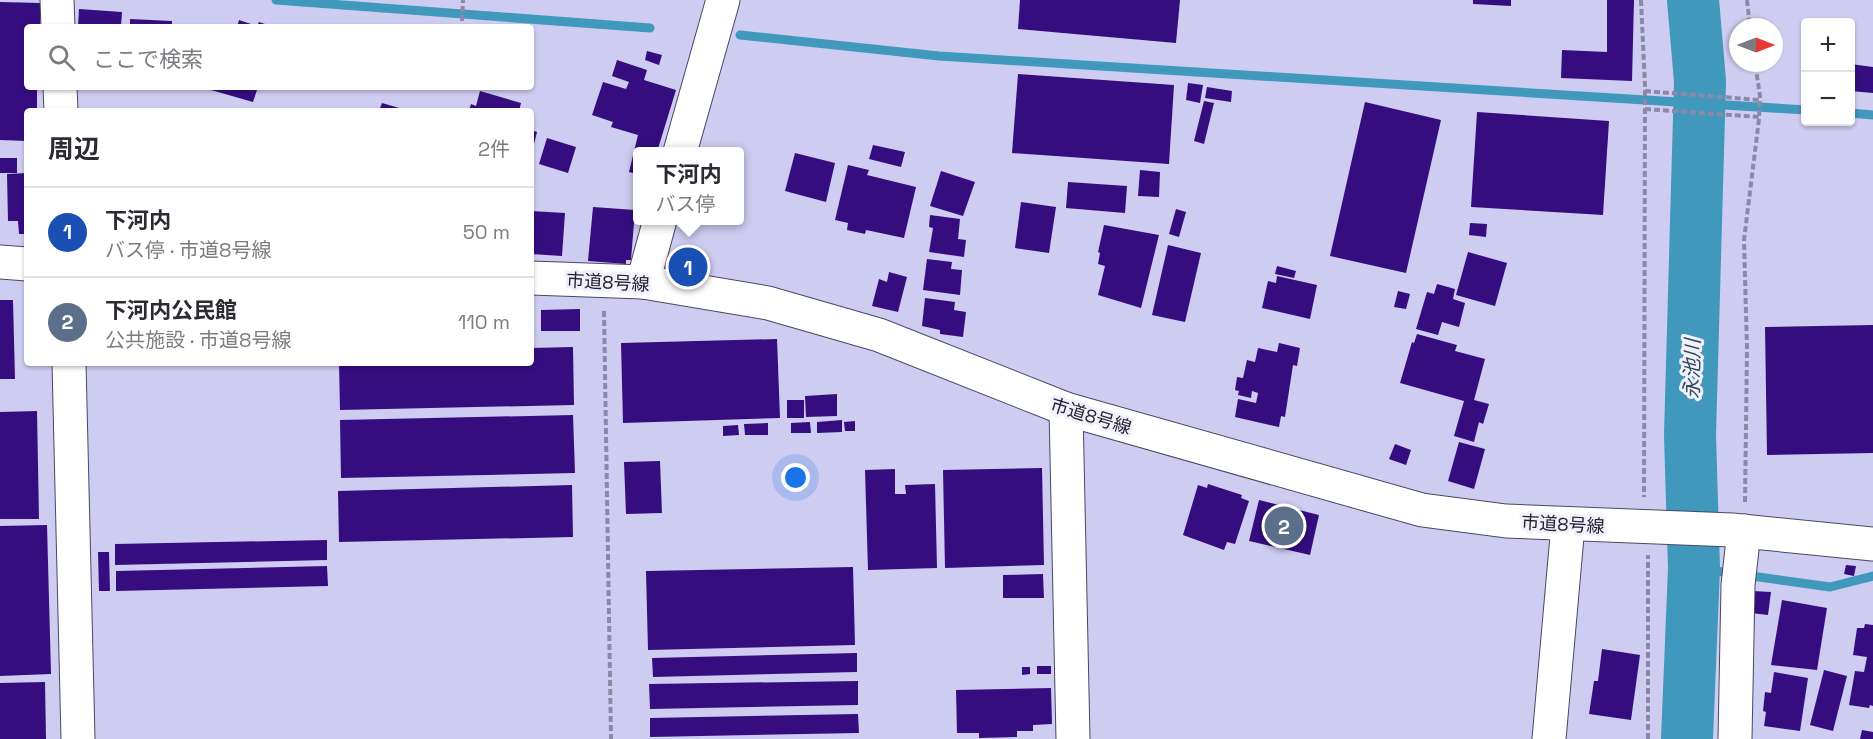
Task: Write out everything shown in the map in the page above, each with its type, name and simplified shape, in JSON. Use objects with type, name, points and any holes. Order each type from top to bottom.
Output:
[{"type":"street","points":[[57,0],[58,24]]},
{"type":"street","points":[[681,147],[723,0]]},
{"type":"street","points":[[60,90],[61,108]]},
{"type":"street","points":[[643,282],[659,225]]},
{"type":"street","points":[[0,262],[24,264]]},
{"type":"street","name":"市道8号線","points":[[534,278],[643,282],[768,303],[879,335],[1066,410],[1422,510],[1506,521],[1652,529],[1738,551]]},
{"type":"street","points":[[69,366],[78,739]]},
{"type":"street","points":[[1066,410],[1073,739]]},
{"type":"street","points":[[1549,739],[1568,525]]},
{"type":"street","points":[[1735,739],[1738,551],[1873,544]]},
{"type":"path","points":[[462,21],[463,0]]},
{"type":"path","points":[[1641,0],[1645,89],[1652,529],[1648,556],[1648,739]]},
{"type":"path","points":[[1746,0],[1749,18]]},
{"type":"path","points":[[1738,551],[1747,349],[1744,240],[1758,118],[1756,72]]},
{"type":"path","points":[[1645,89],[1758,98]]},
{"type":"path","points":[[1645,111],[1758,118]]},
{"type":"path","points":[[603,280],[611,739]]},
{"type":"building","points":[[1020,0],[1180,0],[1176,43],[1018,29]]},
{"type":"building","points":[[1473,0],[1511,0],[1511,6],[1473,4]]},
{"type":"building","points":[[1607,0],[1634,0],[1632,81],[1561,78],[1562,50],[1607,52]]},
{"type":"building","points":[[0,2],[41,3],[40,24],[24,24],[24,90],[37,90],[37,108],[24,108],[24,141],[0,140]]},
{"type":"building","points":[[79,9],[122,12],[121,24],[78,24]]},
{"type":"building","points":[[130,19],[172,21],[172,24],[130,24]]},
{"type":"building","points":[[239,20],[251,24],[238,24]]},
{"type":"building","points":[[647,51],[662,55],[659,65],[645,60]]},
{"type":"building","points":[[617,60],[647,70],[644,80],[676,90],[659,147],[635,147],[638,135],[611,127],[613,122],[592,115],[603,82],[626,89],[629,82],[612,76]]},
{"type":"building","points":[[1855,65],[1873,67],[1873,93],[1855,91]]},
{"type":"building","points":[[1018,74],[1174,85],[1169,164],[1012,153]]},
{"type":"building","points":[[1188,83],[1203,85],[1200,103],[1186,100]]},
{"type":"building","points":[[1207,87],[1232,91],[1231,102],[1205,98]]},
{"type":"building","points":[[211,90],[257,90],[253,102]]},
{"type":"building","points":[[480,91],[521,103],[520,108],[470,108],[471,104],[476,106]]},
{"type":"building","points":[[1204,101],[1214,103],[1204,144],[1194,141]]},
{"type":"building","points":[[1365,102],[1441,120],[1406,273],[1330,256]]},
{"type":"building","points":[[382,103],[399,108],[380,108]]},
{"type":"building","points":[[1477,112],[1609,121],[1603,215],[1471,207]]},
{"type":"building","points":[[547,138],[576,147],[568,173],[539,164]]},
{"type":"building","points":[[873,145],[905,152],[901,167],[869,159]]},
{"type":"building","points":[[795,153],[835,163],[826,202],[785,191]]},
{"type":"building","points":[[633,156],[633,173],[629,172]]},
{"type":"building","points":[[0,158],[17,158],[17,173],[0,173]]},
{"type":"building","points":[[848,165],[869,170],[867,175],[916,187],[904,238],[866,230],[865,234],[847,230],[848,223],[835,220]]},
{"type":"building","points":[[1140,170],[1160,172],[1159,197],[1138,196]]},
{"type":"building","points":[[941,171],[975,182],[963,216],[930,206]]},
{"type":"building","points":[[24,173],[24,234],[19,234],[18,221],[8,221],[7,174]]},
{"type":"building","points":[[1068,182],[1127,186],[1125,213],[1066,208]]},
{"type":"building","points":[[1021,202],[1056,207],[1049,253],[1015,248]]},
{"type":"building","points":[[593,207],[633,210],[631,260],[626,260],[626,264],[588,261]]},
{"type":"building","points":[[1176,209],[1186,212],[1179,237],[1169,234]]},
{"type":"building","points":[[534,211],[565,213],[562,256],[534,254]]},
{"type":"building","points":[[930,215],[960,219],[958,239],[966,240],[964,257],[929,252],[933,228],[929,227]]},
{"type":"building","points":[[1470,223],[1487,224],[1486,237],[1469,235]]},
{"type":"building","points":[[1104,225],[1159,235],[1141,308],[1098,295],[1105,266],[1098,264],[1100,253],[1098,252]]},
{"type":"building","points":[[1168,245],[1201,253],[1185,322],[1152,315]]},
{"type":"building","points":[[1468,252],[1507,263],[1495,306],[1456,295]]},
{"type":"building","points":[[927,259],[952,262],[951,269],[962,270],[960,295],[923,290]]},
{"type":"building","points":[[1277,266],[1296,271],[1294,278],[1275,274]]},
{"type":"building","points":[[889,272],[907,277],[898,312],[872,306],[879,279],[887,282]]},
{"type":"building","points":[[1277,276],[1317,285],[1310,319],[1262,308],[1268,281],[1276,283]]},
{"type":"building","points":[[1437,284],[1455,289],[1453,299],[1465,303],[1459,327],[1442,322],[1438,335],[1416,329],[1427,292],[1434,294]]},
{"type":"building","points":[[1398,291],[1410,294],[1406,309],[1394,307]]},
{"type":"building","points":[[925,298],[955,302],[954,310],[966,312],[963,337],[940,334],[940,330],[922,326]]},
{"type":"building","points":[[0,300],[13,300],[15,379],[0,379]]},
{"type":"building","points":[[580,309],[580,331],[541,331],[541,310]]},
{"type":"building","points":[[1873,325],[1873,453],[1767,455],[1765,327]]},
{"type":"building","points":[[1417,334],[1457,345],[1455,351],[1485,359],[1474,400],[1489,404],[1483,424],[1479,422],[1474,442],[1454,436],[1464,401],[1400,383],[1412,342],[1414,343]]},
{"type":"building","points":[[777,339],[780,418],[623,423],[621,343]]},
{"type":"building","points":[[1279,343],[1300,348],[1297,366],[1293,365],[1285,417],[1281,416],[1279,427],[1235,417],[1238,399],[1256,403],[1258,393],[1252,391],[1251,398],[1238,395],[1239,391],[1235,390],[1237,377],[1243,378],[1247,360],[1255,362],[1258,348],[1277,352]]},
{"type":"building","points":[[573,347],[574,405],[340,410],[339,366],[534,366],[534,348]]},
{"type":"building","points":[[837,394],[837,416],[806,417],[805,396]]},
{"type":"building","points":[[787,400],[804,400],[804,418],[787,418]]},
{"type":"building","points":[[37,411],[39,519],[0,519],[0,412]]},
{"type":"building","points":[[573,415],[575,473],[341,478],[340,420]]},
{"type":"building","points":[[842,420],[842,432],[817,433],[817,422]]},
{"type":"building","points":[[855,421],[855,431],[845,431],[844,422]]},
{"type":"building","points":[[810,422],[811,433],[791,433],[791,423]]},
{"type":"building","points":[[768,423],[768,435],[745,435],[744,424]]},
{"type":"building","points":[[738,425],[739,435],[723,436],[723,426]]},
{"type":"building","points":[[1459,442],[1485,449],[1474,489],[1448,481]]},
{"type":"building","points":[[1395,444],[1411,450],[1406,465],[1389,459]]},
{"type":"building","points":[[660,461],[662,513],[626,514],[624,462]]},
{"type":"building","points":[[1042,468],[1044,565],[945,568],[943,470]]},
{"type":"building","points":[[895,469],[895,494],[906,494],[905,485],[935,484],[937,568],[868,570],[865,470]]},
{"type":"building","points":[[1208,484],[1242,495],[1241,498],[1249,501],[1235,544],[1227,542],[1224,550],[1183,535],[1198,485],[1207,488]]},
{"type":"building","points":[[572,485],[573,537],[339,542],[338,491]]},
{"type":"building","points":[[1259,500],[1319,515],[1310,555],[1249,541]]},
{"type":"building","points":[[47,525],[51,674],[0,676],[0,526]]},
{"type":"building","points":[[327,540],[327,560],[115,565],[115,544]]},
{"type":"building","points":[[98,552],[109,552],[110,591],[99,591]]},
{"type":"building","points":[[1846,565],[1856,566],[1854,576],[1844,574]]},
{"type":"building","points":[[327,566],[328,586],[116,591],[116,571]]},
{"type":"building","points":[[853,567],[855,645],[648,650],[646,571]]},
{"type":"building","points":[[1043,574],[1044,598],[1003,598],[1003,575]]},
{"type":"building","points":[[1753,591],[1771,592],[1768,615],[1751,613]]},
{"type":"building","points":[[1782,600],[1827,608],[1817,670],[1771,665]]},
{"type":"building","points":[[1865,624],[1873,625],[1873,706],[1870,705],[1869,708],[1849,705],[1855,671],[1864,672],[1867,657],[1853,655],[1857,628],[1864,628]]},
{"type":"building","points":[[1602,649],[1640,655],[1631,720],[1589,714],[1594,681],[1598,681]]},
{"type":"building","points":[[857,653],[857,672],[653,677],[652,658]]},
{"type":"building","points":[[1037,666],[1051,666],[1051,674],[1037,674]]},
{"type":"building","points":[[1022,667],[1030,667],[1030,674],[1022,675]]},
{"type":"building","points":[[1824,670],[1847,676],[1833,731],[1810,725]]},
{"type":"building","points":[[1774,672],[1808,678],[1800,731],[1764,726],[1765,692],[1771,693]]},
{"type":"building","points":[[858,681],[858,705],[650,709],[649,684]]},
{"type":"building","points":[[45,682],[46,739],[0,739],[0,683]]},
{"type":"building","points":[[1051,688],[1052,724],[1033,725],[1033,731],[1017,731],[1017,737],[979,738],[979,733],[957,733],[956,690]]},
{"type":"building","points":[[858,714],[859,733],[650,737],[650,718]]},
{"type":"building","points":[[1862,730],[1873,732],[1873,739],[1860,739]]},
{"type":"waterway","points":[[276,0],[650,28]]},
{"type":"waterway","name":"永池川","points":[[1687,739],[1694,568],[1690,435],[1700,81],[1693,0]]},
{"type":"waterway","points":[[740,35],[939,56],[1801,110]]},
{"type":"waterway","points":[[1855,113],[1873,115]]},
{"type":"waterway","points":[[1694,568],[1830,587],[1873,576]]},
{"type":"place","name":"下河内","points":[[688,267]]},
{"type":"place","name":"下河内公民館","points":[[1284,526]]}]
